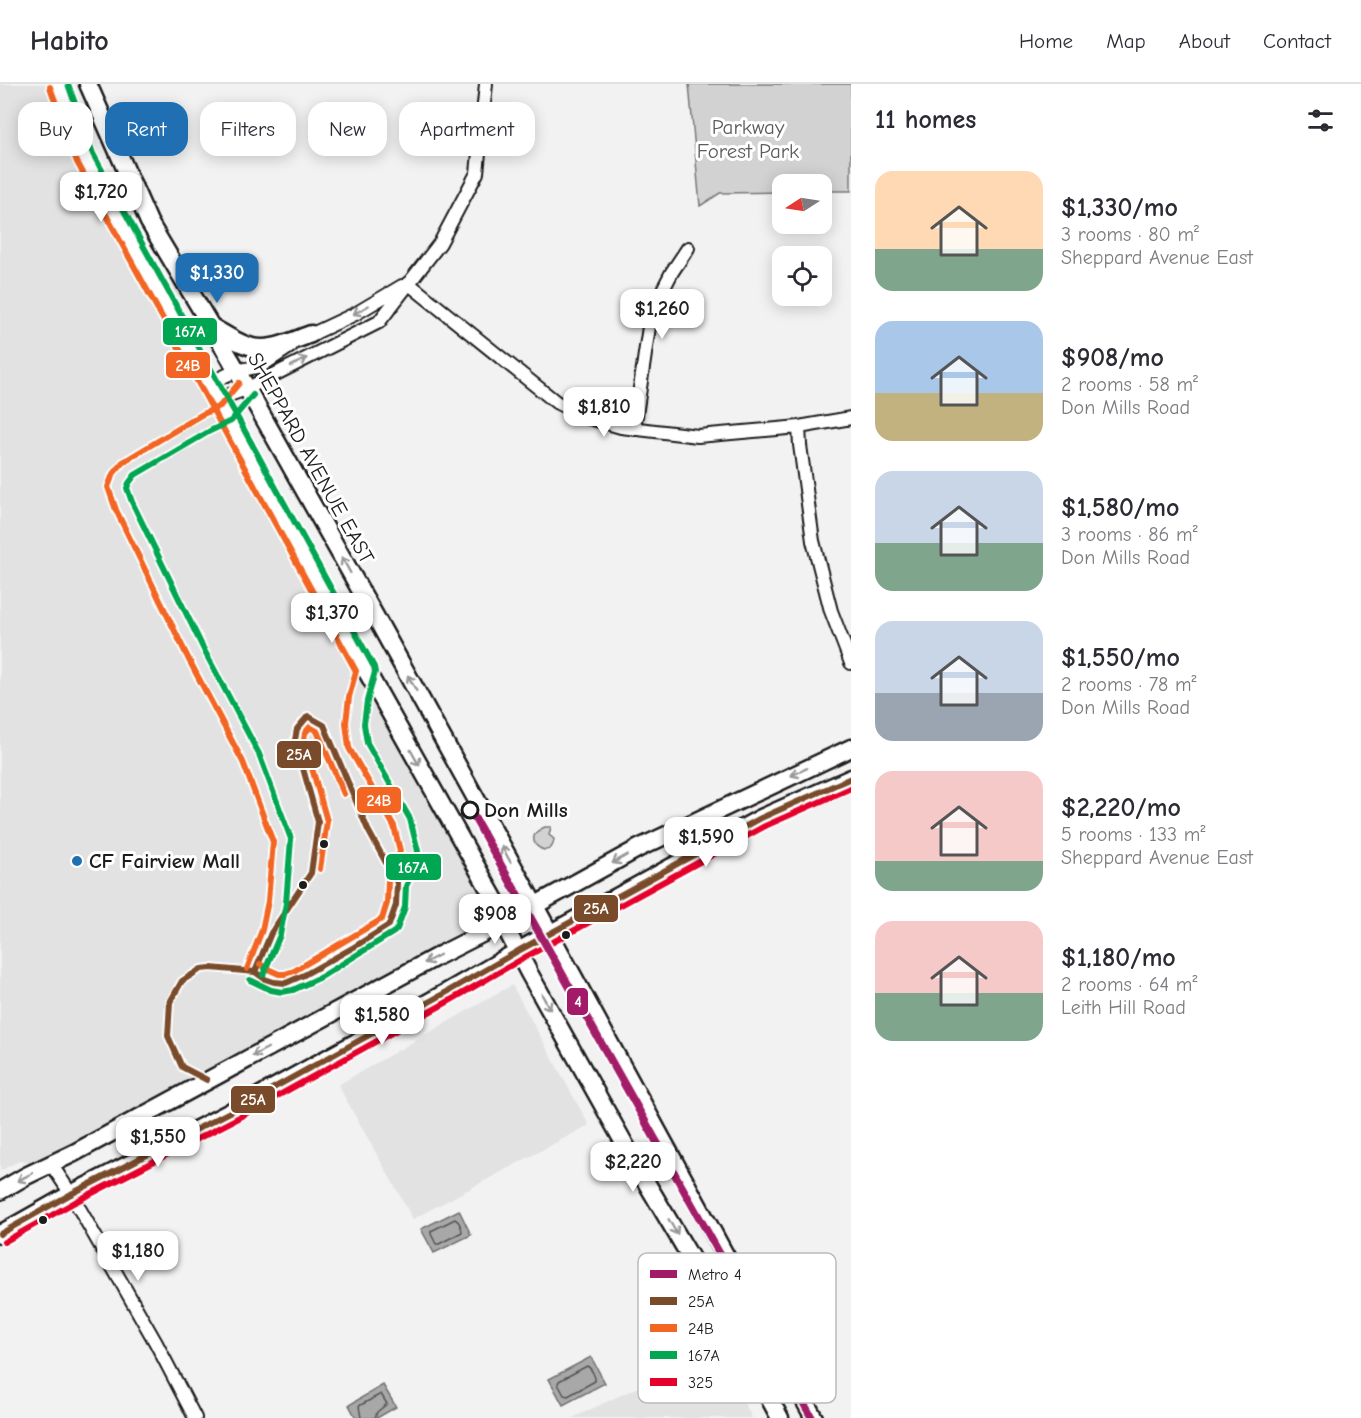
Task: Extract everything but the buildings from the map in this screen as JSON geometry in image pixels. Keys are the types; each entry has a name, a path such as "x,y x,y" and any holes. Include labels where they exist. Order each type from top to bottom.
{"main road":[{"path":"58,84 85,158 495,900 503,923 518,951 643,1177 688,1253"},
{"name":"SHEPPARD AVENUE EAST","path":"88,84 149,222 375,616 724,1253"},
{"path":"211,327 245,345 260,349 312,334"},
{"path":"0,1191 639,848 851,748"},
{"path":"0,1234 71,1194 230,1112 761,818 851,778"},
{"path":"772,1403 780,1418"},
{"name":"SHEPPARD AVENUE EAST","path":"806,1403 814,1418"}],"street":[{"path":"218,399 246,389 380,321 440,243 477,173 486,84"},
{"path":"634,429 651,312 672,272 688,248"},
{"path":"209,382 236,371 261,366 312,334 355,314 408,283"},
{"path":"408,283 556,402 586,417 621,428 698,436 799,427 851,418"},
{"path":"799,427 813,541 831,611 851,663"},
{"path":"51,1164 71,1194 156,1342 195,1418"}],"shaded area":[{"path":"0,84 58,84 65,102 18,102 18,156 84,156 503,923 45,1165 19,1161 0,1171"},
{"path":"512,985 589,1125 413,1219 338,1085"},
{"path":"638,1387 638,1403 744,1403 752,1418 572,1418"}],"green space":[{"name":"Parkway Forest Park","path":"689,84 851,84 851,191 832,191 832,174 772,174 772,192 720,193 700,206"},
{"path":"545,827 551,827 549,835 554,839 548,850 538,847 534,837"}],"water":[{"path":"459,1210 471,1235 434,1253 421,1229"},
{"path":"591,1357 605,1383 563,1405 549,1379"},
{"path":"383,1385 396,1407 377,1418 356,1418 349,1405"}],"metro line":[{"name":"4","path":"470,810 719,1253"},
{"name":"4","path":"804,1403 812,1418"}],"transit line":[{"name":"167A","path":"68,84 93,154 374,667 375,672 367,701 364,724 367,743 410,819 418,851 406,886 405,907 394,932 321,977 293,990 282,992 271,990 250,980"},
{"name":"24B","path":"50,87 77,162 356,671 349,697 346,723 349,748 394,826 400,851 394,871 388,881 387,903 382,919 294,971 279,974 260,964"},
{"name":"24B","path":"239,383 220,406 123,462 113,474 108,487 116,510 188,658 243,762 273,842 268,901 262,930 247,969"},
{"name":"167A","path":"253,395 231,421 135,475 127,488 204,650 259,754 291,839 286,903 280,935 263,975"},
{"name":"25A","path":"255,972 271,933 311,873 318,822 295,740 297,729 308,716 324,725 368,830 397,883"},
{"name":"24B","path":"320,869 327,821 304,740 305,733 310,727 317,731 344,794"},
{"name":"25A","path":"0,1234 71,1194 230,1112 761,818 851,778"},
{"name":"325","path":"4,1242 75,1202 234,1120 765,826 851,788"},
{"name":"25A","path":"207,1080 182,1067 168,1036 170,1002 182,981 201,969 211,968 255,972 265,979 286,983 304,975 389,925 396,905 397,883"}],"place":[{"name":"Don Mills","path":"470,810"},
{"name":"CF Fairview Mall","path":"77,861"}]}
